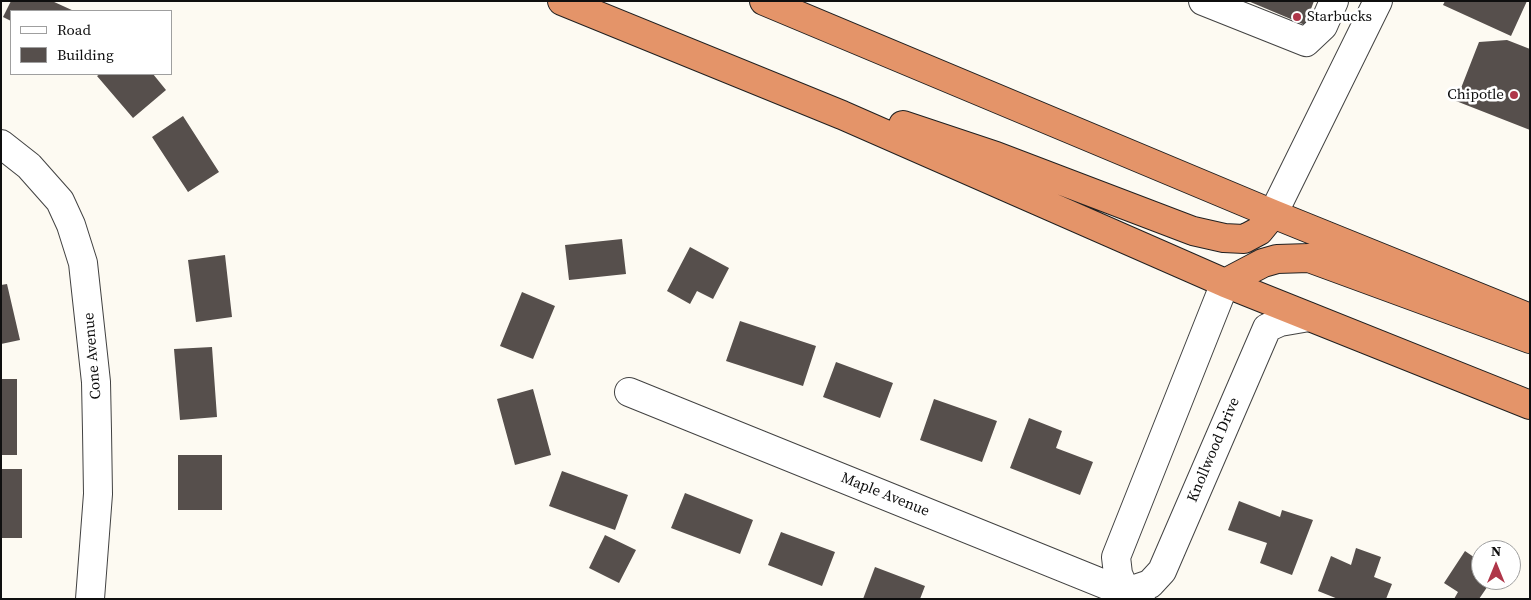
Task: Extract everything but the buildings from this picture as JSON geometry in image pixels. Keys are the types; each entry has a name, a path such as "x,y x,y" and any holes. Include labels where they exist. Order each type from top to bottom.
{"highway":[{"path":"562,1 793,96 1225,283 1530,405"},
{"path":"764,1 1273,214 1530,318"},
{"path":"793,96 855,109 996,156 1193,231 1224,238 1244,239 1259,231 1273,214"},
{"path":"1225,283 1276,258 1309,258 1530,339"}],"street":[{"path":"1203,1 1306,42 1323,26 1334,1"},
{"path":"1273,214 1378,1"},
{"name":"Cone Avenue","path":"1,144 29,166 60,201 71,225 83,263 96,382 98,494 90,599"},
{"path":"1130,597 1118,574 1116,557 1225,283"},
{"name":"Knollwood Drive","path":"1130,597 1150,584 1162,571 1267,328 1280,322 1309,317"},
{"name":"Maple Avenue","path":"629,392 1130,597"}],"place":[{"name":"Starbucks","path":"1297,17"},
{"name":"Chipotle","path":"1514,95"}]}
